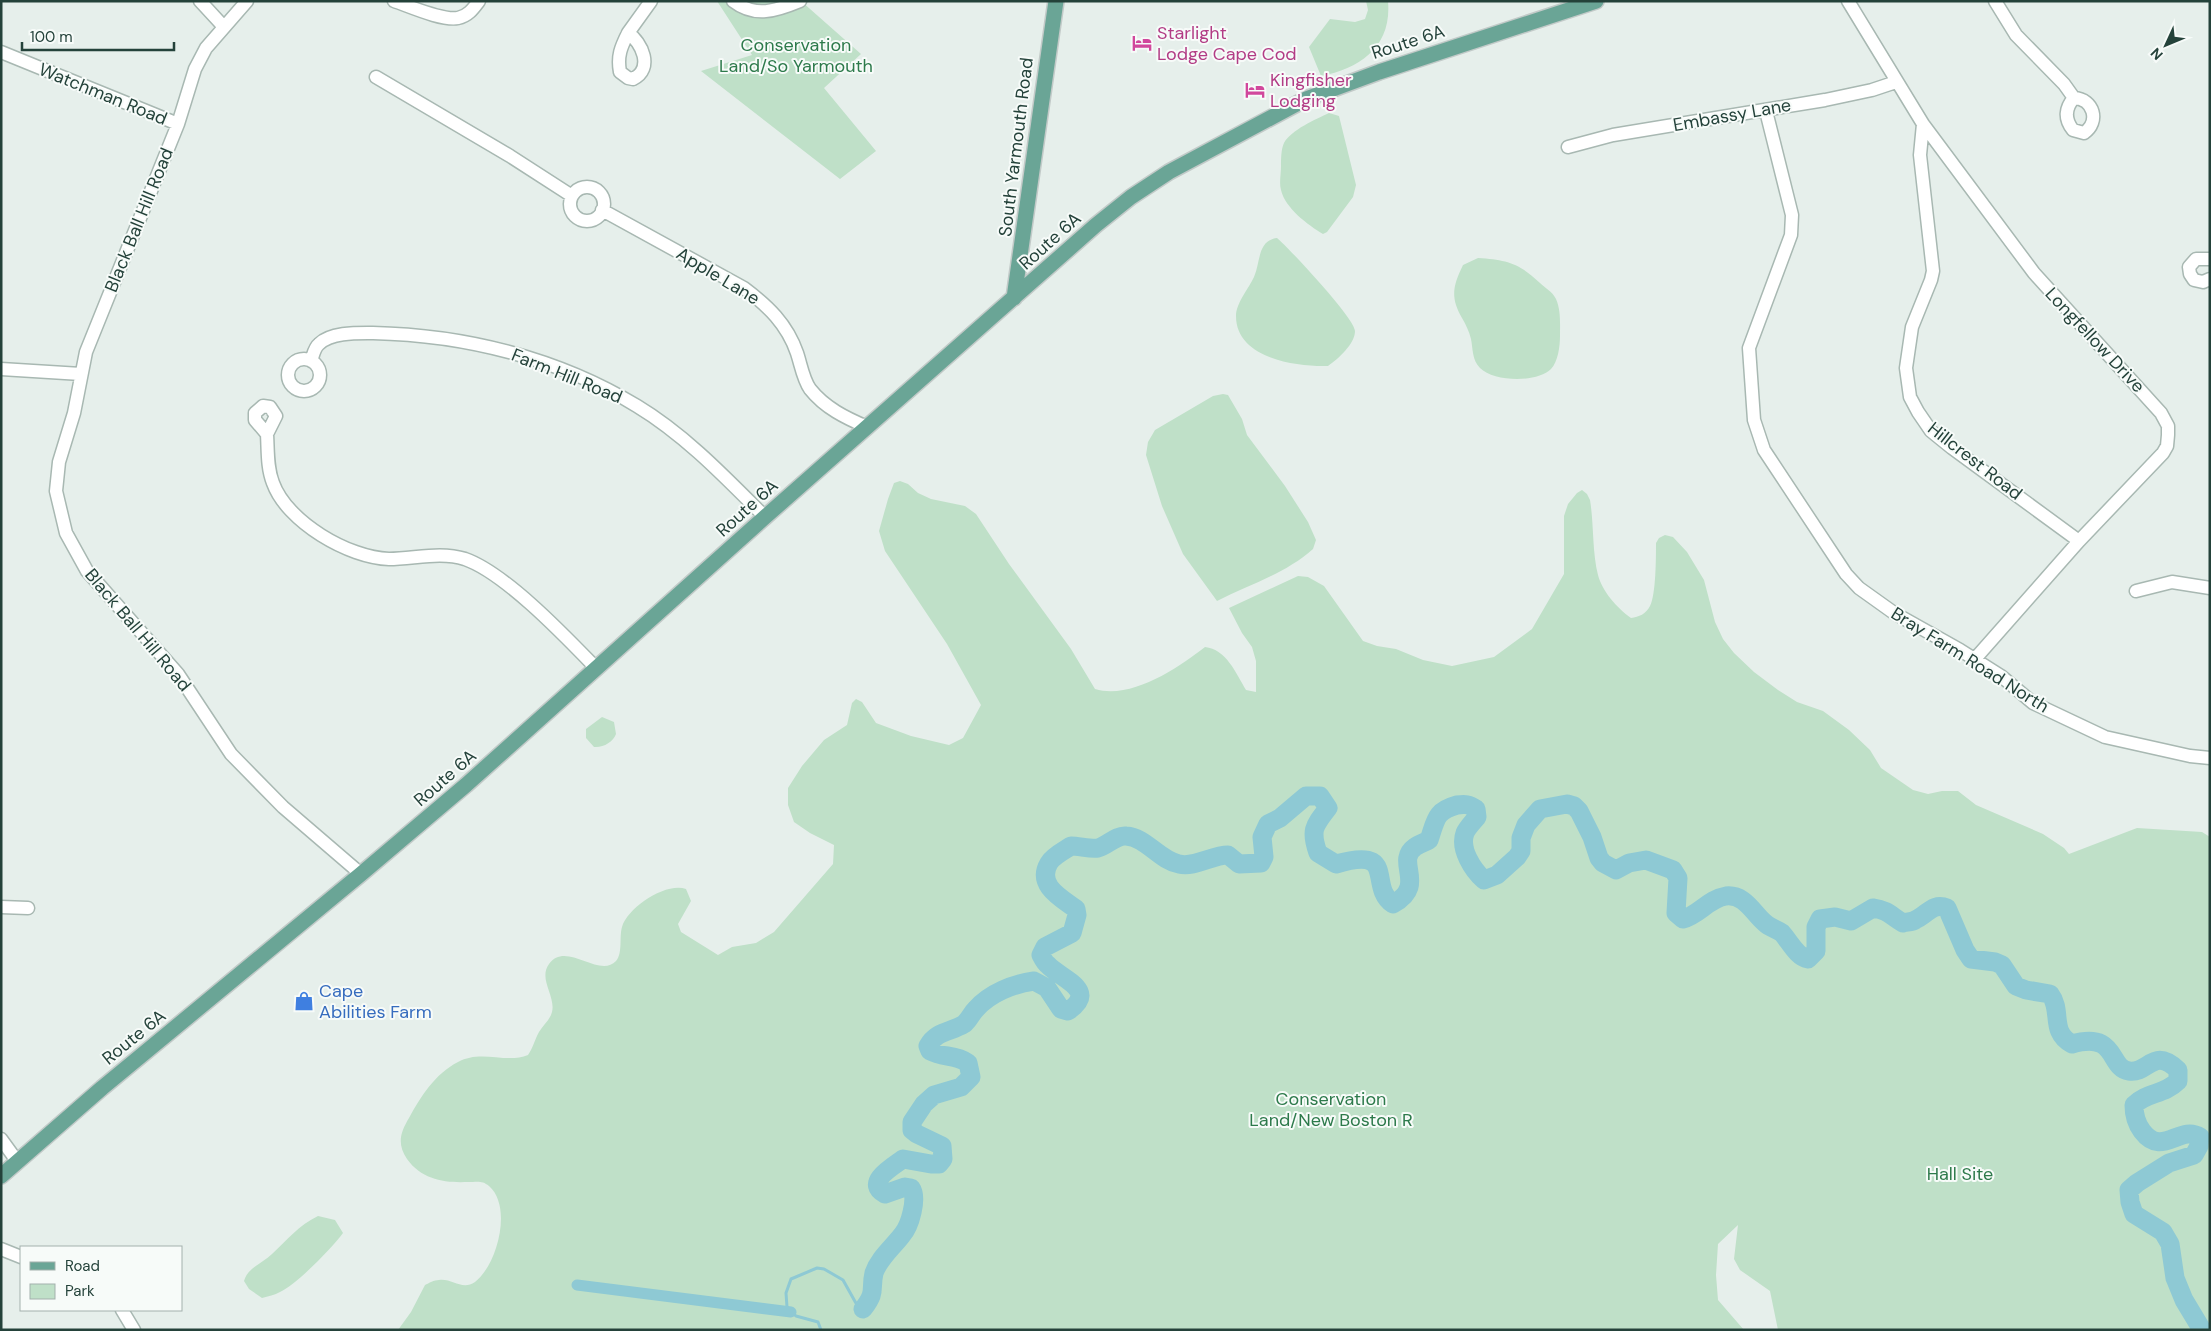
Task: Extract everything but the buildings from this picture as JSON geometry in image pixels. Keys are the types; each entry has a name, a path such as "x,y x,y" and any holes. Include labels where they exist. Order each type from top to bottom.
{"main road":[{"name":"South Yarmouth Road","path":"1014,298 1056,1"},
{"name":"Route 6A","path":"1,1176 109,1082 466,785 1096,224 1136,193 1168,172 1266,118 1333,88 1596,1"}],"street":[{"path":"200,1 224,27"},
{"name":"Black Ball Hill Road","path":"247,1 202,55 192,78 178,124 86,352 74,412 59,462 56,490 62,522 77,557 96,584 178,674 231,754 283,807 361,874"},
{"path":"394,1 438,16 454,19 467,14 479,1"},
{"path":"628,33 651,1"},
{"path":"733,1 740,7 760,12 772,12 800,1"},
{"name":"Longfellow Drive","path":"1848,1 1922,124 2034,274 2156,406 2168,426 2168,440 2163,453 2079,541 1974,660"},
{"path":"1995,1 2016,35 2064,84 2074,98"},
{"name":"Watchman Road","path":"1,52 178,124"},
{"path":"376,77 510,156 572,196"},
{"name":"Embassy Lane","path":"1568,147 1613,135 1766,111 1788,105 1872,90 1896,82"},
{"name":"Bray Farm Road North","path":"1766,111 1792,214 1792,224 1791,235 1748,348 1754,420 1764,450 1846,574 1859,588 1894,613 2001,676 2033,703 2105,737 2190,756 2210,758"},
{"name":"Hillcrest Road","path":"1922,124 1920,155 1933,271 1912,327 1906,368 1910,397 1930,431 2079,541"},
{"path":"591,187 603,199 600,214 591,220 580,219 572,212 572,196 580,188 591,187"},
{"name":"Apple Lane","path":"602,210 744,288 762,301 789,332 809,388 842,417 867,427"},
{"path":"2210,259 2200,257 2192,262 2189,267 2190,274 2194,280 2204,282 2210,279"},
{"name":"Farm Hill Road","path":"311,361 319,343 331,337 356,333 392,334 477,344 545,363 594,384 637,406 679,436 765,517"},
{"path":"1,369 81,374"},
{"path":"268,434 268,460 271,478 277,492 291,510 319,534 367,556 395,559 447,554 465,559 500,580 596,668"},
{"path":"2136,591 2172,582 2210,588"},
{"path":"1,907 28,908"},
{"path":"1,1139 17,1161"},
{"path":"1,1248 20,1257"},
{"path":"123,1311 134,1330"}],"green space":[{"name":"Conservation Land/So Yarmouth","path":"717,1 801,1 861,54 824,88 876,151 840,179 701,71 752,55"},
{"path":"1366,1 1388,1 1388,17 1385,31 1379,42 1361,61 1336,72 1321,76 1309,47 1330,19 1355,22 1365,19 1368,10"},
{"path":"1329,113 1339,116 1356,185 1353,197 1327,232 1323,234 1298,215 1283,197 1280,184 1281,158 1282,148 1287,138 1304,125"},
{"path":"1277,238 1295,255 1334,299 1345,313 1355,331 1349,346 1328,366 1300,365 1270,357 1256,351 1246,342 1239,330 1236,316 1238,306 1254,277 1263,247 1266,243"},
{"path":"1478,258 1497,260 1519,267 1553,294 1556,299 1560,317 1559,349 1553,366 1545,374 1526,379 1505,378 1486,373 1477,365 1471,339 1458,311 1454,292 1463,265"},
{"path":"1228,395 1242,419 1247,435 1285,486 1308,522 1316,540 1313,549 1291,565 1217,601 1183,554 1162,506 1146,455 1148,442 1155,430 1213,396"},
{"path":"900,481 931,499 965,506 976,514 1009,564 1071,649 1095,689 1109,691 1124,690 1153,680 1205,647 1219,652 1225,657 1246,690 1256,692 1256,661 1252,647 1242,633 1229,608 1298,576 1308,577 1324,586 1363,641 1377,646 1396,649 1423,660 1452,666 1494,657 1532,629 1564,574 1564,516 1568,504 1582,490 1590,500 1598,575 1607,593 1620,609 1631,618 1642,615 1648,609 1652,601 1655,585 1656,543 1659,538 1665,535 1673,537 1687,552 1704,580 1715,622 1723,639 1734,653 1754,672 1778,690 1797,702 1823,711 1849,730 1870,750 1881,768 1913,790 1928,794 1942,791 1958,791 1976,805 2043,834 2064,848 2069,854 2137,828 2202,832 2210,837 2210,1330 1778,1330 1770,1291 1740,1270 1734,1259 1738,1225 1718,1244 1716,1275 1718,1300 1744,1330 398,1330 411,1312 425,1285 433,1281 444,1280 466,1285 475,1282 483,1274 495,1250 501,1221 500,1207 496,1195 489,1186 479,1182 451,1182 434,1179 420,1172 404,1154 401,1143 403,1129 429,1086 450,1067 467,1058 484,1056 511,1058 528,1055 539,1032 550,1018 552,1012 552,1000 545,976 549,964 556,958 564,956 601,966 609,965 616,961 620,949 621,931 626,919 640,904 659,893 668,889 686,889 691,901 678,924 681,932 718,955 732,947 756,943 774,932 833,864 834,845 810,833 794,822 788,805 788,788 802,766 824,740 847,725 852,703 856,699 862,702 876,723 911,736 949,745 963,738 981,705 947,644 885,551 879,531 894,483"},
{"path":"602,717 614,722 616,734 613,740 607,744 601,747 594,747 586,738 586,729"},
{"path":"318,1216 335,1220 343,1233 323,1256 305,1274 278,1293 262,1298 249,1289 244,1281 249,1272 299,1228"}],"waterway":[{"path":"863,1309 872,1294 876,1268 905,1231 910,1219 914,1198 911,1188 905,1187 885,1194 879,1190 877,1185 879,1180 882,1175 903,1159 939,1164 943,1159 942,1146 917,1134 912,1130 912,1122 924,1104 934,1095 961,1087 971,1077 968,1063 958,1058 930,1051 928,1046 931,1041 935,1037 964,1024 988,998 1018,984 1034,981 1047,988 1061,1009 1068,1011 1077,1004 1080,997 1079,991 1074,985 1047,964 1041,955 1045,947 1072,933 1077,915 1076,909 1057,895 1048,884 1046,871 1051,860 1071,846 1098,848 1119,837 1126,836 1140,840 1165,858 1179,864 1197,863 1228,855 1239,864 1261,863 1264,857 1262,837 1268,824 1280,818 1306,796 1320,796 1328,808 1319,819 1314,833 1318,853 1336,864 1355,860 1368,860 1375,864 1382,888 1393,904 1403,897 1408,889 1410,882 1409,853 1417,846 1429,840 1437,817 1444,810 1462,804 1476,809 1477,817 1465,833 1464,846 1468,859 1484,880 1497,875 1517,857 1521,851 1521,838 1526,825 1540,809 1567,804 1574,806 1579,811 1592,837 1599,858 1603,863 1616,870 1629,863 1646,860 1673,870 1678,878 1676,913 1683,919 1714,900 1733,896 1744,901 1767,925 1782,933 1804,958 1808,959 1816,951 1816,927 1820,919 1835,917 1851,921 1873,908 1886,912 1903,923 1914,921 1934,908 1947,908 1965,950 1971,959 1995,962 2002,965 2016,986 2026,990 2050,994 2056,1007 2058,1027 2065,1039 2072,1044 2087,1041 2097,1042 2105,1046 2122,1068 2129,1071 2136,1071 2163,1060 2178,1070 2178,1081 2173,1086 2139,1101 2134,1105 2134,1112 2138,1125 2149,1138 2157,1142 2185,1134 2193,1134 2200,1137 2199,1146 2194,1155 2169,1163 2137,1183 2129,1190 2130,1202 2134,1214 2163,1232 2170,1244 2175,1278 2184,1300 2202,1330"},
{"path":"821,1330 818,1322 796,1316 787,1307 786,1293 791,1279 817,1268 824,1269 843,1280 857,1305 863,1309"},
{"path":"577,1285 791,1312"}],"place":[{"name":"Starlight Lodge Cape Cod","path":"1142,43"},
{"name":"Kingfisher Lodging","path":"1255,90"},
{"name":"Cape Abilities Farm","path":"304,1001"}],"park label":[{"name":"Conservation Land/New Boston R","path":"1331,1109"},
{"name":"Hall Site","path":"1960,1174"}]}
